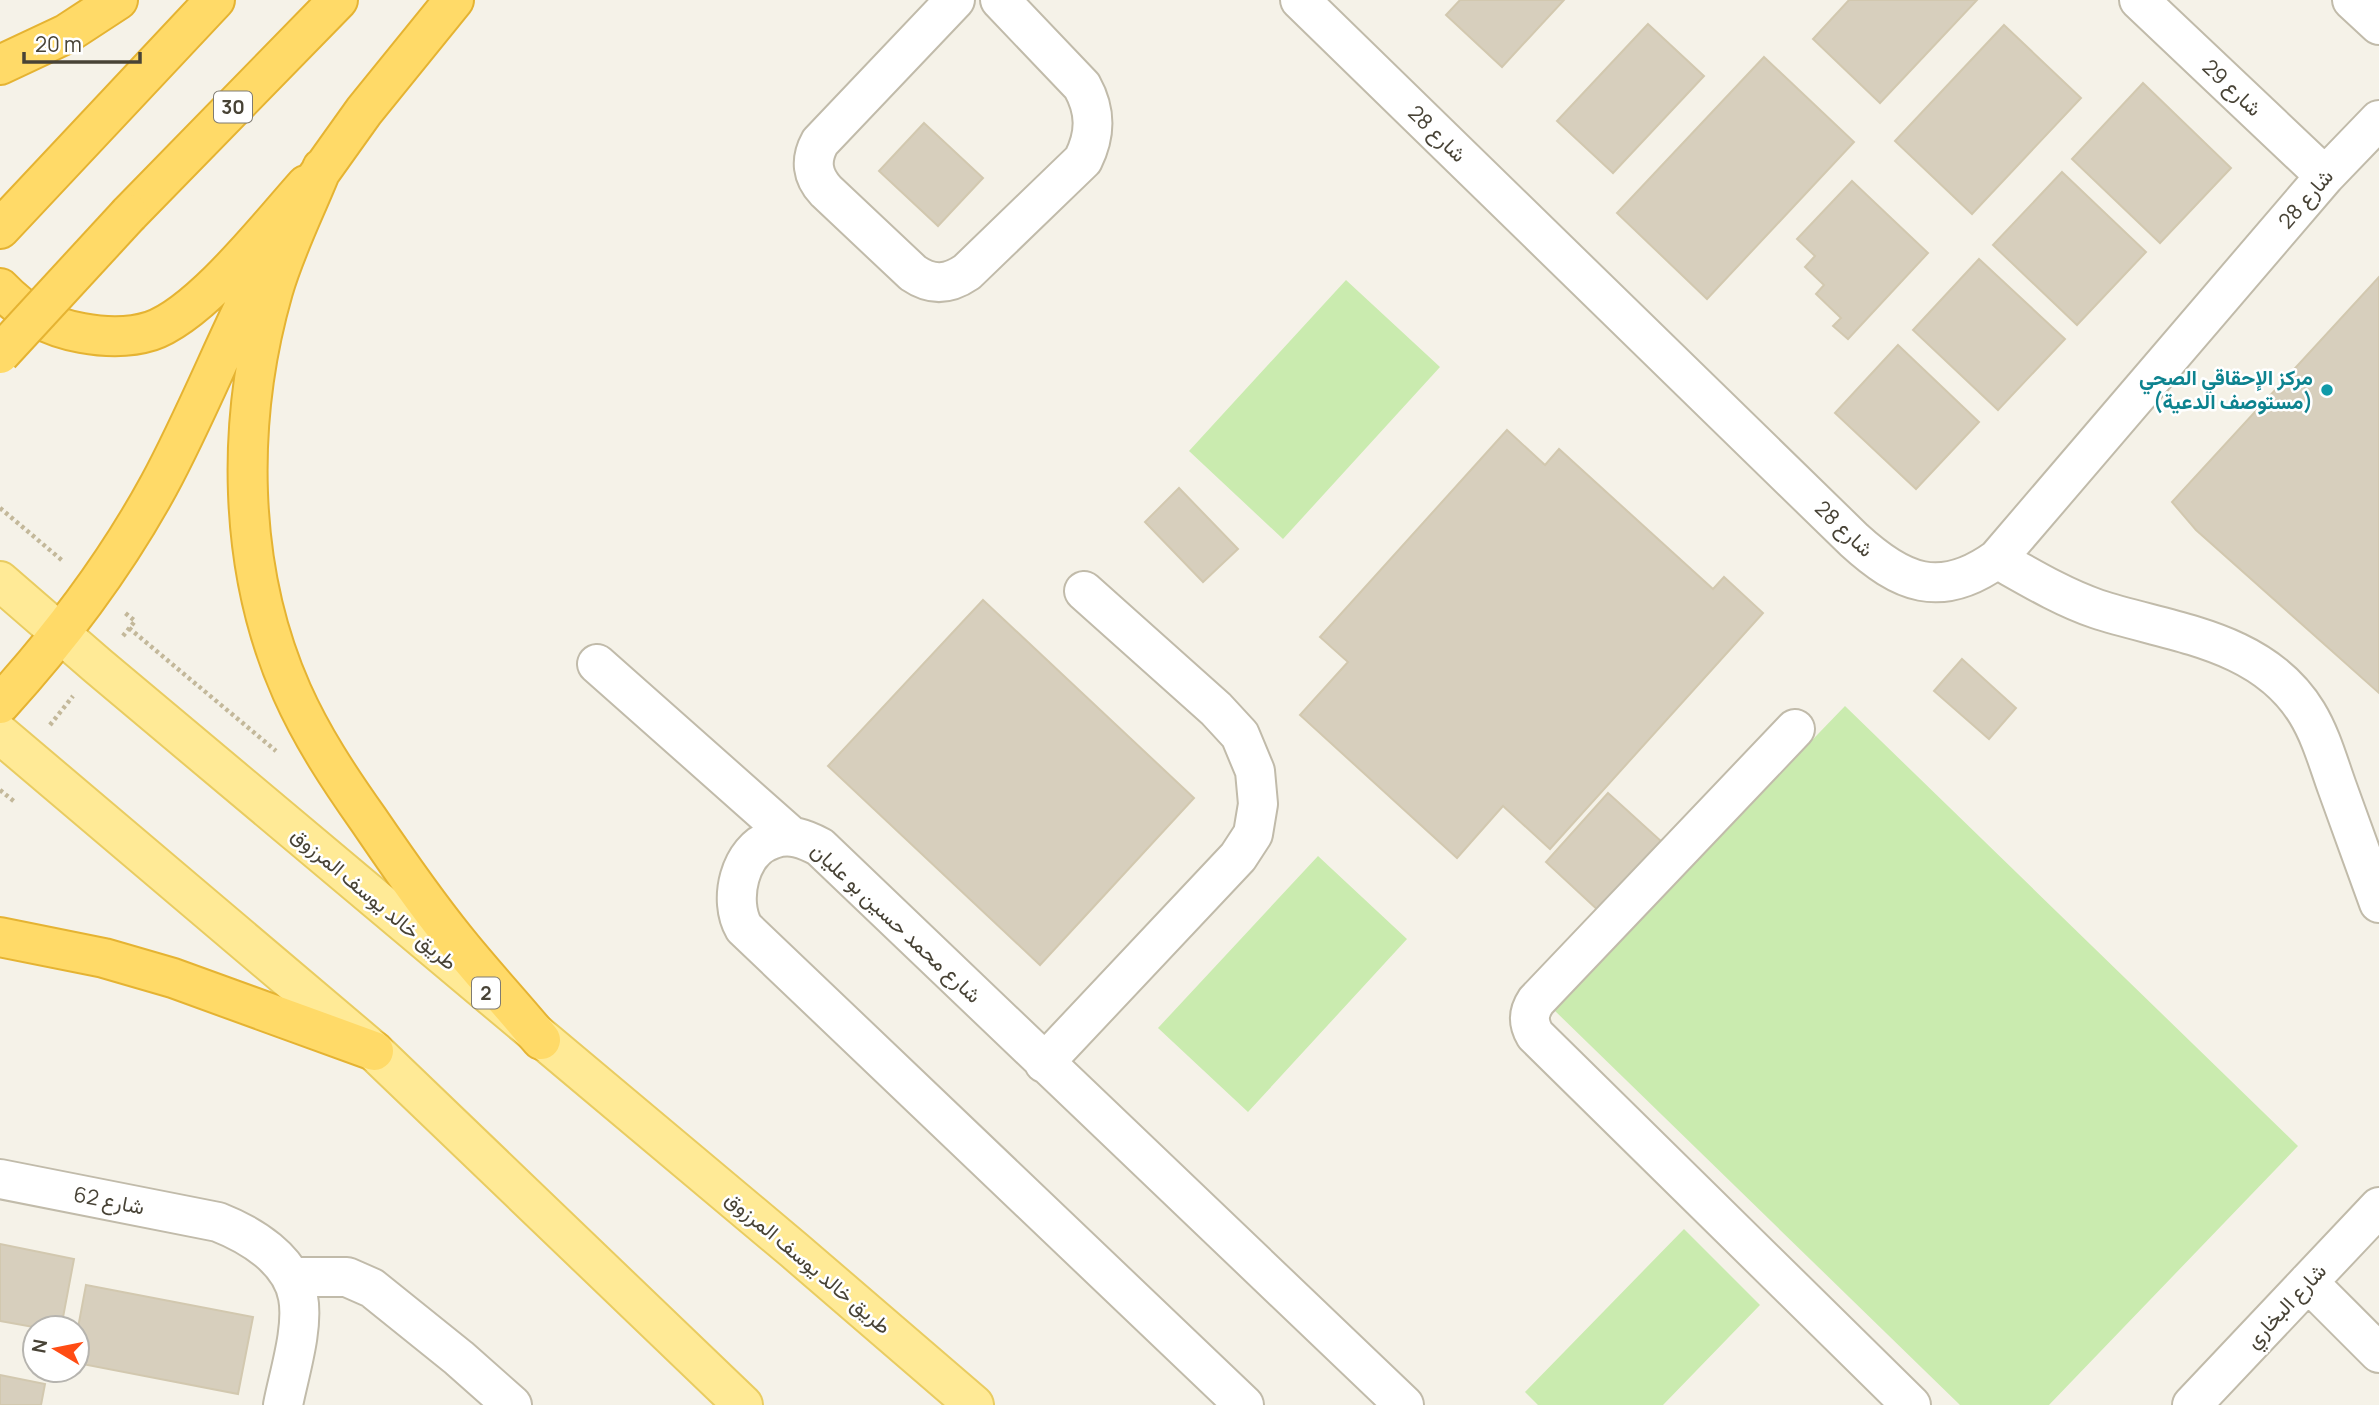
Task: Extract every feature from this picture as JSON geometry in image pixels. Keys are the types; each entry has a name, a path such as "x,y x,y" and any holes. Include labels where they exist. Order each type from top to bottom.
{"highway":[{"path":"1,65 66,34 118,0"},
{"path":"0,229 215,0"},
{"name":"30","path":"0,354 129,214 338,0"},
{"path":"0,288 18,307 59,329 105,337 151,331 184,313 228,272 322,168 411,50 454,0"},
{"path":"0,704 61,634 117,554 158,487 190,424 240,312 279,238 322,168"},
{"path":"322,168 273,290 254,384 247,474 251,537 261,598 274,646 291,691 313,735 339,777 400,867 455,939 541,1040"},
{"path":"0,937 104,958 173,978 374,1051"}],"main road":[{"name":"طريق خالد يوسف المرزوق","path":"0,580 98,666 794,1250 974,1405"},
{"path":"12,744 374,1051 743,1405"}],"street":[{"path":"955,0 820,142 812,161 818,183 826,191 913,273 934,283 946,282 967,272 1083,160 1090,146 1093,116 1090,100 1082,86 1000,0"},
{"name":"شارع 28","path":"1300,0 1870,554 1890,570 1920,581 1961,579 1980,571 1997,559 2325,176 2379,120"},
{"name":"شارع 29","path":"2139,0 2325,176"},
{"path":"2352,0 2379,25"},
{"path":"1997,559 2059,593 2097,609 2221,644 2255,661 2284,683 2307,712 2322,746 2379,903"},
{"path":"1044,1063 1238,857 1253,834 1258,804 1255,771 1240,735 1216,709 1084,591"},
{"path":"597,664 791,836"},
{"path":"1795,729 1536,1001 1531,1009 1530,1027 1535,1035 1911,1405"},
{"name":"شارع محمد حسين بو عليان","path":"1244,1405 744,928 738,918 736,906 740,876 758,848 772,839 791,836 806,839 820,847 1404,1405"},
{"name":"شارع 62","path":"0,1179 218,1222 259,1242 291,1277"},
{"name":"شارع البخاري","path":"2192,1405 2379,1207"},
{"path":"283,1405 299,1315 298,1298 291,1277 347,1277 373,1288 512,1405"},
{"path":"2308,1282 2379,1353"}],"path":[{"path":"12,744 98,666 135,621"},
{"path":"0,790 21,807"}],"green space":[{"path":"1346,280 1440,367 1283,539 1189,451"},
{"path":"1845,706 2298,1146 2049,1405 1960,1405 1553,1009"},
{"path":"1318,856 1407,939 1248,1112 1158,1028"},
{"path":"1684,1229 1760,1305 1663,1405 1538,1405 1525,1392"}],"building":[{"path":"1460,0 1564,0 1502,67 1446,15"},
{"path":"1849,0 1977,0 1880,103 1813,39"},
{"path":"1648,24 1704,76 1613,173 1557,121"},
{"path":"2004,25 2081,98 1972,214 1895,141"},
{"path":"1764,57 1854,142 1707,299 1617,213"},
{"path":"2143,83 2231,168 2160,243 2072,159"},
{"path":"924,123 983,178 938,226 879,171"},
{"path":"2062,172 2146,252 2077,325 1993,245"},
{"path":"1852,181 1928,253 1848,339 1833,326 1841,318 1816,294 1824,285 1805,267 1815,256 1797,239"},
{"path":"1979,259 2065,339 1998,410 1913,330"},
{"name":"مركز الإحقاقي الصحي (مستوصف الدعية)","path":"2379,277 2379,693 2196,530 2172,502"},
{"path":"1898,345 1979,422 1916,489 1835,413"},
{"path":"1507,430 1545,465 1559,449 1713,589 1724,577 1763,613 1550,849 1503,806 1457,858 1300,715 1348,662 1320,637"},
{"path":"1179,488 1238,549 1203,582 1145,522"},
{"path":"983,600 1194,798 1040,965 828,766"},
{"path":"1962,659 2016,708 1989,739 1934,691"},
{"path":"1608,793 1662,842 1600,912 1546,862"},
{"path":"0,1244 74,1259 64,1314 21,1314 21,1325 0,1321"},
{"path":"86,1285 253,1317 238,1394 91,1366 91,1314 81,1314"},
{"path":"0,1375 21,1379 21,1384 45,1384 41,1405 0,1405"}],"place":[{"name":"مركز الإحقاقي الصحي (مستوصف الدعية)","path":"2327,390"}]}
